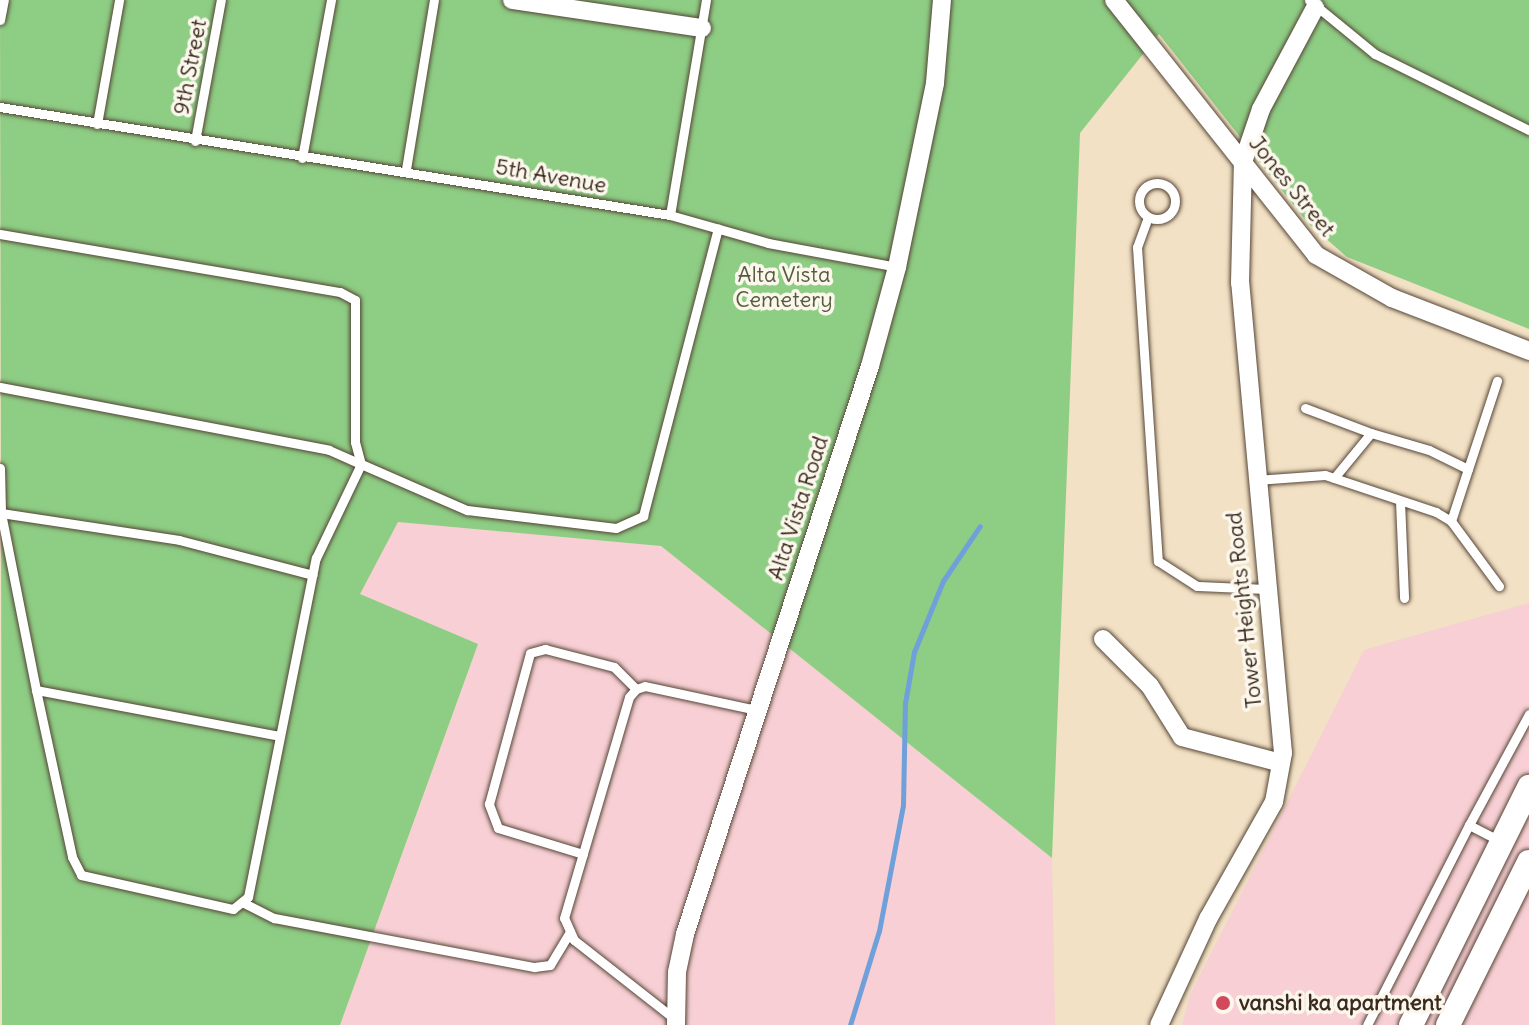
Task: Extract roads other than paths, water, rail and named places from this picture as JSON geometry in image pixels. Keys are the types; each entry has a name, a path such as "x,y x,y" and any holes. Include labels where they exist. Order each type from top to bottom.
{"main road":[{"path":"1411,1025 1529,787"},
{"path":"1448,1025 1529,862"}],"street":[{"path":"512,0 702,28"},
{"name":"Alta Vista Road","path":"676,1022 677,972 685,934 870,366 897,267 935,83 942,0"},
{"name":"Jones Street","path":"1114,0 1243,162 1287,224 1316,255 1348,277 1529,351"},
{"name":"Tower Heights Road","path":"1159,1025 1208,919 1274,802 1281,763 1240,283 1243,162 1261,109 1312,4"},
{"path":"1103,639 1150,686 1182,737 1281,763"}],"lane":[{"path":"0,20 4,0"},
{"path":"97,124 119,0"},
{"name":"9th Street","path":"195,141 221,0"},
{"path":"302,158 331,0"},
{"path":"406,169 434,0"},
{"path":"670,215 706,0"},
{"path":"1312,4 1375,54 1529,128"},
{"name":"5th Avenue","path":"0,107 302,158 406,169 670,215 718,229 897,267"},
{"path":"1148,217 1137,247 1158,561 1197,586 1267,589"},
{"path":"0,387 329,450 467,510 616,528 643,516 718,229"},
{"path":"0,234 340,292 355,300 355,442 361,464 313,575 248,897 233,909 81,875 72,857 36,690 1,513 0,468"},
{"path":"1451,521 1497,381"},
{"path":"1305,408 1371,433 1429,450 1468,469"},
{"path":"1334,478 1371,433"},
{"path":"1256,480 1334,478 1451,521 1499,586"},
{"path":"1400,501 1404,598"},
{"path":"1,513 179,540 313,575"},
{"path":"583,854 498,828 489,804 530,653 545,649 614,667 636,689"},
{"path":"676,1022 618,978 570,932 564,918 629,697 636,689 645,686 757,710"},
{"path":"36,690 279,736"},
{"path":"1367,1025 1529,714"},
{"path":"1469,825 1500,841"},
{"path":"242,902 274,918 534,967 550,965 570,932"}],"waterway":[{"path":"850,1025 879,931 903,805 905,703 914,652 943,581 980,526"}],"place":[{"name":"vanshi ka apartment","path":"1223,1003"}],"park label":[{"name":"Alta Vista Cemetery","path":"784,286"}]}
